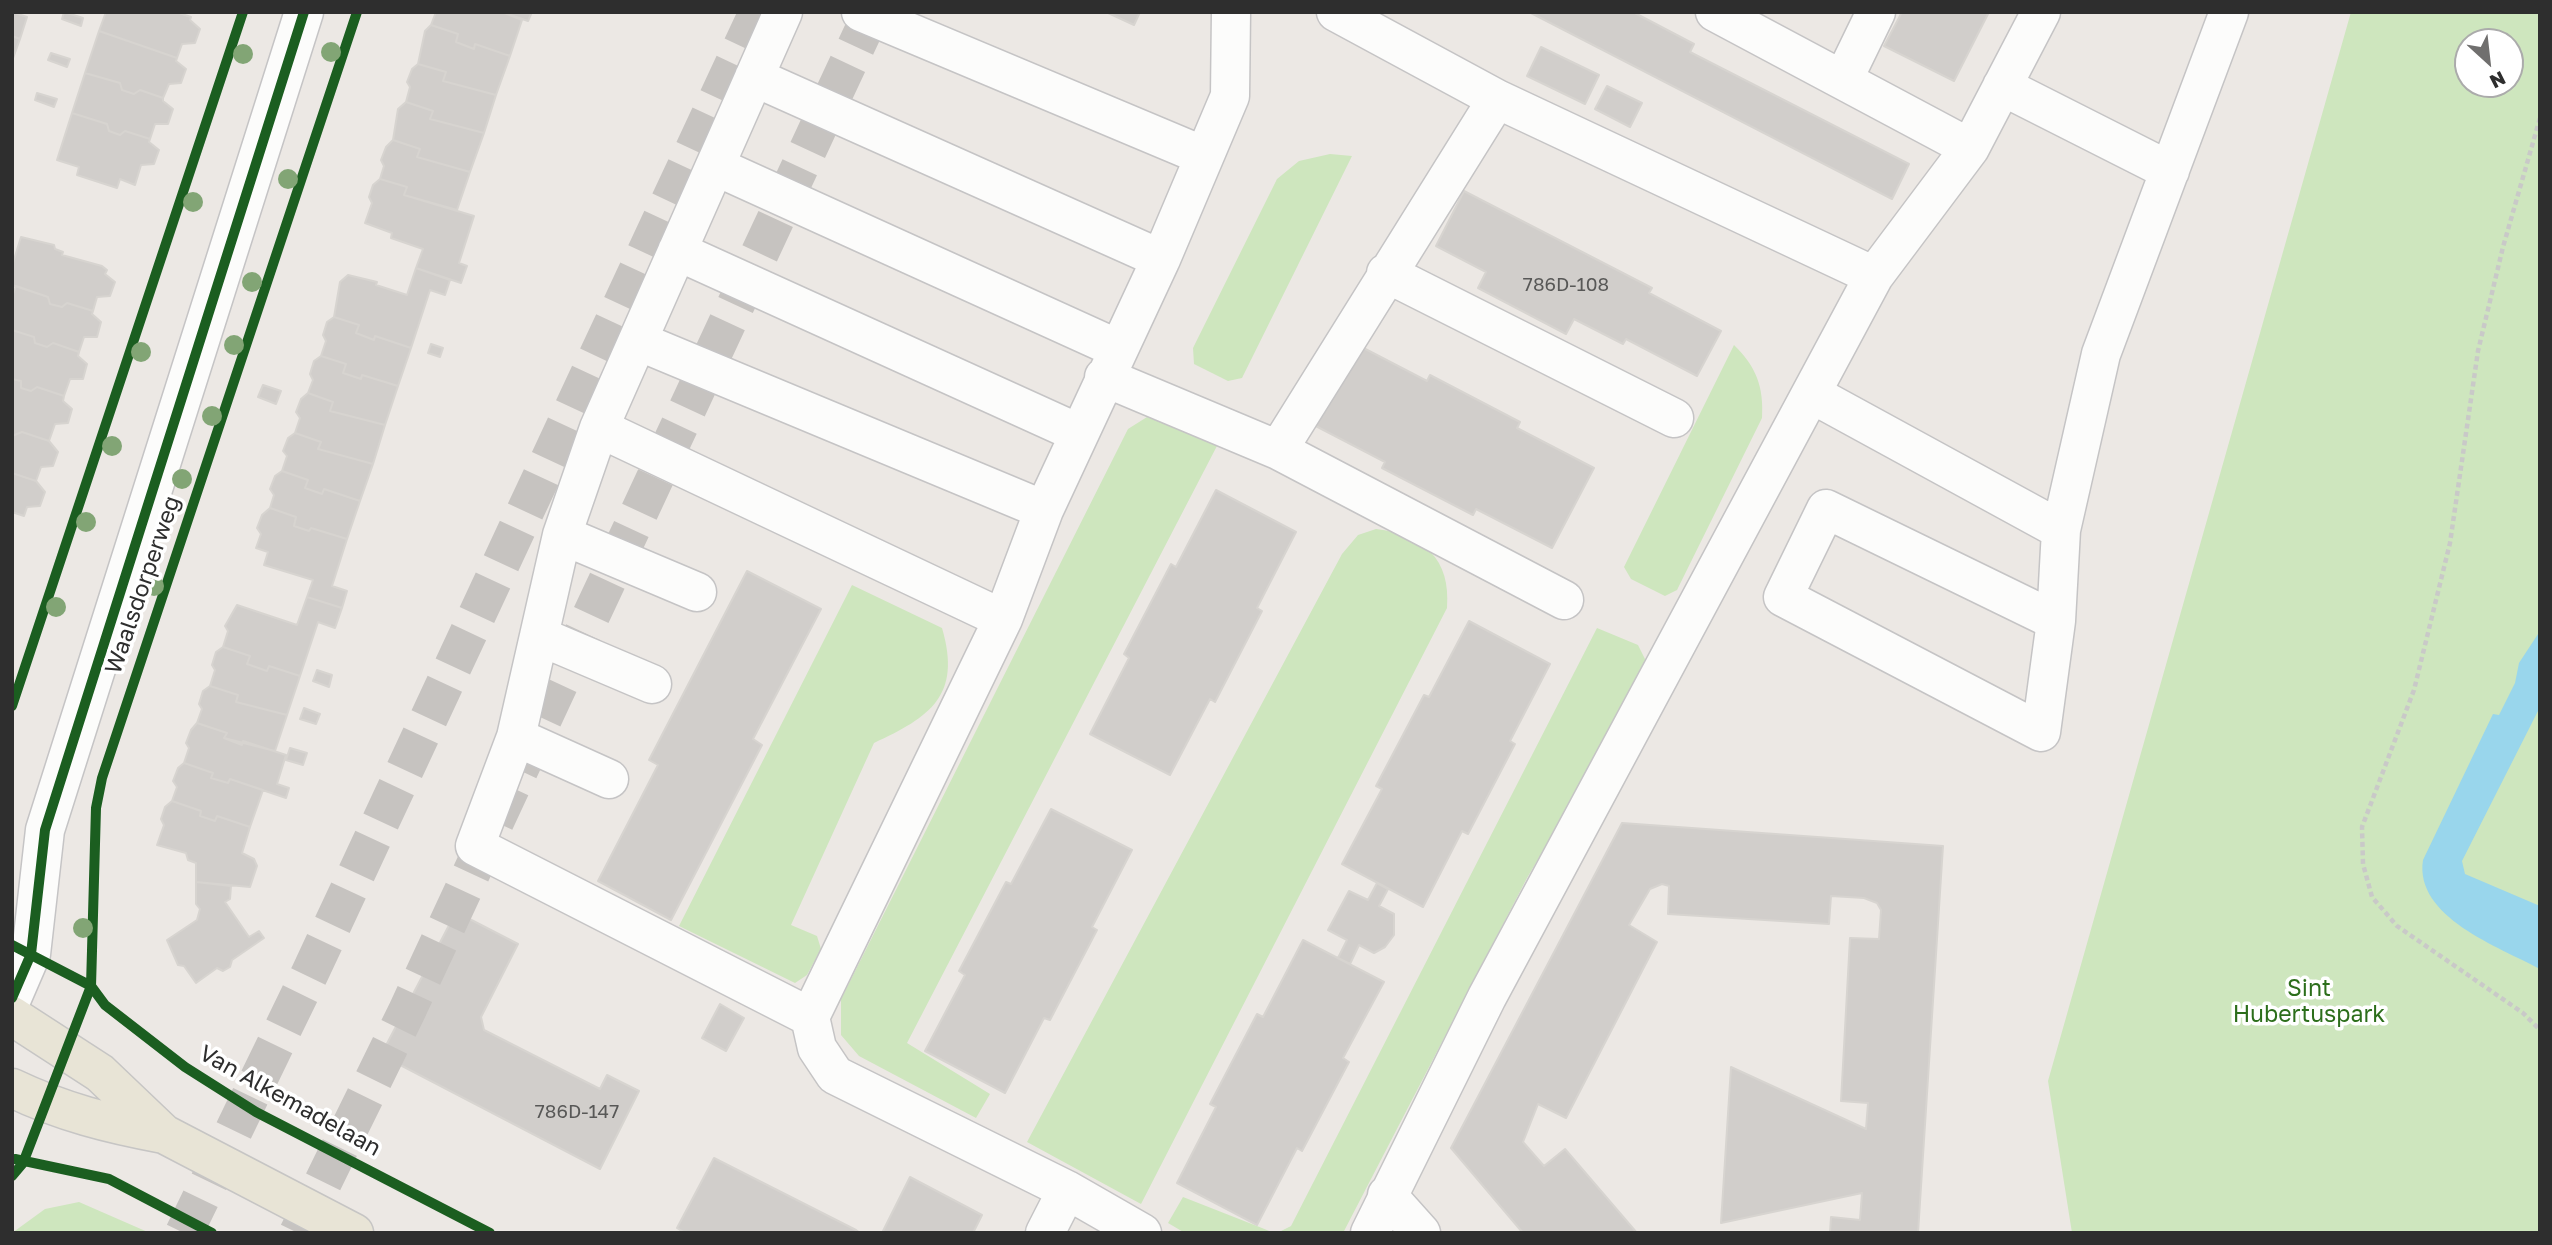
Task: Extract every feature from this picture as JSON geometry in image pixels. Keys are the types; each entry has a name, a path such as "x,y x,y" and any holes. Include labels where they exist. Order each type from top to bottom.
{"main road":[{"path":"12,1016 100,1073 164,1134 354,1233"},
{"path":"12,1087 45,1104 99,1122 164,1134"}],"street":[{"name":"Waalsdorperweg","path":"12,998 31,954 45,831 304,12"},
{"path":"783,12 599,428 562,535 516,737 475,846 810,1017"},
{"path":"861,12 1204,156"},
{"path":"1142,1233 1068,1190 835,1075 817,1048 810,1017 1003,619 1044,510 1077,433 1161,259 1230,96 1231,12"},
{"path":"1336,12 1497,99 1874,276"},
{"path":"1715,12 1970,148"},
{"path":"1843,80 1876,12"},
{"path":"1370,1233 1487,997 1874,276 1970,148 2041,12"},
{"path":"2056,621 1826,509 1783,597 2041,732 2056,621 2061,530 2101,354 2229,12"},
{"path":"754,76 1161,259"},
{"path":"2002,86 2170,171"},
{"path":"1278,450 1497,99"},
{"path":"715,166 1111,363 1564,600"},
{"path":"677,251 1077,433"},
{"path":"1386,273 1674,418"},
{"path":"638,341 1044,510"},
{"path":"1812,394 2061,530"},
{"path":"599,428 1003,619"},
{"path":"562,535 697,592"},
{"path":"539,636 652,684"},
{"path":"516,737 609,779"},
{"name":"Waalsdorperweg","path":"12,875 45,831"},
{"path":"1045,1233 1068,1190"},
{"path":"1387,1195 1421,1233"}],"path":[{"path":"2540,118 2502,247 2478,351 2450,543 2414,690 2362,827 2363,864 2372,897 2396,926 2523,1013 2540,1030"}],"green space":[{"name":"Sint Hubertuspark","path":"2351,12 2540,12 2540,1233 2072,1233 2048,1081"},
{"path":"1330,154 1352,156 1242,378 1228,381 1194,364 1193,348 1277,179 1299,161"},
{"path":"1734,345 1748,361 1757,378 1762,396 1762,418 1677,590 1665,596 1631,579 1624,567"},
{"path":"1147,417 1218,444 907,1043 990,1094 976,1118 859,1056 841,1035 841,999 1128,429"},
{"path":"1376,529 1408,537 1431,552 1444,576 1447,608 1141,1204 1027,1142 1342,554 1358,535"},
{"path":"852,585 942,628 948,671 944,687 925,713 911,724 874,743 791,925 817,936 821,949 807,975 795,983 679,926"},
{"path":"1597,628 1638,645 1650,669 1527,878 1343,1233 1277,1233 1291,1226"},
{"path":"1183,1197 1274,1233 1185,1233 1168,1223"},
{"path":"79,1202 150,1233 12,1233 45,1209"}],"water":[{"path":"2540,631 2540,707 2462,861 2465,874 2540,906 2540,969 2483,940 2445,914 2432,898 2424,880 2423,860 2493,714 2499,715 2515,683 2519,663"}],"building":[{"path":"12,12 27,17 20,39 12,36"},
{"path":"64,12 83,18 81,26 62,19"},
{"path":"106,12 176,12 191,17 190,20 200,29 195,43 182,44 177,58 99,31"},
{"path":"436,12 502,12 522,20 510,56 475,44 474,49 456,42 458,34 431,25"},
{"path":"502,12 532,12 528,21"},
{"path":"1106,12 1140,12 1134,25"},
{"path":"1529,12 1633,12 1694,44 1690,52 1909,164 1892,199"},
{"path":"1902,12 1989,12 1954,81 1884,46"},
{"path":"431,25 458,34 456,42 474,49 475,44 510,56 496,95 443,81 446,72 418,64 425,31"},
{"path":"99,31 177,58 176,61 186,69 181,83 169,84 163,98 140,90 134,94 122,90 120,83 85,73"},
{"path":"12,36 20,39 12,61"},
{"path":"1541,47 1599,75 1585,104 1527,76"},
{"path":"51,53 70,59 67,67 48,60"},
{"path":"418,64 446,72 443,81 496,95 484,133 430,119 433,111 406,102 410,87 407,82 412,69"},
{"path":"85,73 120,83 122,90 134,94 140,90 163,98 173,109 168,124 155,124 150,139 125,131 120,135 109,131 107,124 72,113"},
{"path":"1607,86 1642,103 1630,127 1595,109"},
{"path":"37,93 57,99 54,107 35,100"},
{"path":"406,102 433,111 430,119 484,133 470,172 417,157 420,149 393,140 398,109"},
{"path":"72,113 107,124 109,131 120,135 125,131 150,139 149,142 159,150 154,164 141,165 135,185 120,179 117,188 77,175 79,167 57,160"},
{"path":"393,140 420,149 417,157 470,172 457,210 404,195 407,187 380,179 384,166 381,160 386,147"},
{"path":"380,179 407,187 404,195 474,216 459,263 467,266 461,283 416,268 423,249 391,238 392,233 365,223 372,203 369,197 373,185"},
{"path":"1464,191 1652,288 1649,293 1721,331 1697,376 1626,339 1623,344 1574,319 1566,334 1478,288 1486,272 1436,246"},
{"path":"21,237 54,245 55,249 63,252 62,255 102,266 107,270 105,274 115,282 110,296 97,297 93,311 67,303 62,307 50,304 48,297 12,285 12,266"},
{"path":"416,268 450,280 445,295 430,290 411,348 375,336 374,340 356,333 359,325 334,317 340,282 348,275 377,282 376,285 407,295"},
{"path":"16,286 48,297 50,304 62,307 67,303 93,311 92,314 101,322 97,337 84,337 79,352 53,343 47,347 35,343 34,337 12,330 12,297"},
{"path":"334,317 359,325 356,333 374,340 375,336 411,348 398,386 362,375 361,379 343,373 346,364 321,356 326,341 323,335 327,322"},
{"path":"12,330 34,337 35,343 47,347 53,343 79,352 78,356 87,364 83,379 70,379 64,396 37,387 31,391 21,388 21,381 12,379"},
{"path":"1350,341 1427,381 1430,375 1520,422 1517,428 1594,468 1552,548 1476,509 1473,515 1382,468 1385,462 1308,422"},
{"path":"431,344 443,348 440,357 428,353"},
{"path":"321,356 346,364 343,373 361,379 362,375 398,386 385,425 330,411 333,402 308,393 313,380 310,374 314,361"},
{"path":"12,379 21,381 21,388 31,391 37,387 64,396 63,401 72,409 68,423 55,424 49,441 22,432 12,436"},
{"path":"263,385 281,391 276,404 258,397"},
{"path":"308,393 333,402 330,411 385,425 373,464 318,449 321,442 295,433 300,418 296,412 301,399"},
{"path":"22,432 49,441 58,452 53,466 41,467 36,481 12,473 12,436"},
{"path":"295,433 321,442 318,449 373,464 360,501 324,489 322,494 305,488 308,480 282,471 287,456 283,451 288,438"},
{"path":"282,471 308,480 305,488 322,494 324,489 360,501 347,539 311,528 309,531 294,526 296,517 270,508 274,495 270,489 275,476"},
{"path":"12,473 36,481 45,492 40,506 27,507 24,516 12,512"},
{"path":"1216,490 1296,532 1257,608 1262,611 1215,702 1210,699 1170,775 1090,734 1129,658 1124,654 1171,564 1176,567"},
{"path":"270,508 296,517 294,526 309,531 311,528 347,539 332,586 347,591 342,608 307,597 313,580 264,565 268,552 256,548 261,534 257,528 262,515"},
{"path":"747,571 821,609 753,739 762,745 671,920 598,881 658,765 649,760"},
{"path":"307,597 342,608 335,628 318,622 300,676 269,666 267,671 247,664 250,656 223,647 228,631 225,626 237,605 297,625"},
{"path":"1469,621 1550,664 1510,741 1515,744 1468,834 1462,831 1423,907 1342,864 1382,789 1376,786 1424,695 1429,697"},
{"path":"223,647 250,656 247,664 267,671 269,666 300,676 287,715 236,702 238,695 210,686 215,670 212,665 216,652"},
{"path":"317,670 332,675 329,687 313,681"},
{"path":"210,686 238,695 236,702 287,715 275,751 224,738 227,733 197,723 202,709 199,704 203,691"},
{"path":"304,708 320,714 316,724 300,719"},
{"path":"197,723 227,733 224,738 242,745 243,741 286,755 277,784 289,788 286,798 230,779 228,783 211,778 213,773 184,763 189,748 186,743"},
{"path":"290,748 307,753 303,765 286,760"},
{"path":"184,763 213,773 211,778 228,783 230,779 263,790 250,827 217,816 215,821 200,816 201,811 172,801 177,787 173,781 178,768"},
{"path":"172,801 201,811 200,816 215,821 217,816 250,827 242,853 254,859 257,866 250,887 196,882 196,863 188,860 186,853 157,845 164,825 161,819 165,807"},
{"path":"1051,809 1132,850 1092,927 1097,930 1050,1020 1044,1018 1005,1093 925,1051 965,975 959,971 1006,882 1011,884"},
{"path":"1622,823 1943,846 1918,1233 1830,1233 1831,1217 1860,1220 1862,1193 1721,1223 1731,1067 1866,1129 1868,1103 1841,1101 1850,938 1879,939 1881,910 1877,903 1864,898 1831,896 1829,924 1668,914 1669,886 1662,884 1650,889 1629,925 1657,942 1566,1118 1538,1104 1523,1142 1544,1166 1565,1149 1637,1233 1523,1233 1451,1148"},
{"path":"196,882 231,886 230,899 225,902 249,937 259,931 264,938 232,960 230,967 223,971 217,968 196,983 184,966 178,965 167,940 197,920 200,909 196,904"},
{"path":"1377,883 1388,889 1379,906 1394,914 1394,935 1385,947 1374,953 1359,945 1350,964 1338,958 1347,940 1328,930 1349,891 1368,900"},
{"path":"456,912 518,944 481,1017 484,1030 600,1089 607,1075 639,1091 600,1169 381,1055"},
{"path":"1303,940 1384,982 1343,1058 1349,1062 1302,1151 1297,1148 1257,1225 1177,1183 1216,1107 1210,1104 1257,1014 1263,1017"},
{"path":"720,1004 744,1018 726,1051 702,1038"},
{"path":"714,1158 860,1233 685,1233 677,1228"},
{"path":"910,1177 982,1215 973,1233 882,1233"}],"tunnel":[{"path":"184,1233 310,973 758,12"},
{"path":"298,1233 407,1011 872,12"}],"cycle path":[{"path":"12,706 243,12"},
{"path":"12,998 31,954 45,830 304,12"},
{"path":"12,1176 23,1163 91,986 96,808 102,778 357,12"},
{"name":"Van Alkemadelaan","path":"12,945 91,986 105,1005 185,1067 256,1112 490,1233"},
{"path":"15,1159 109,1179 212,1233"}]}
